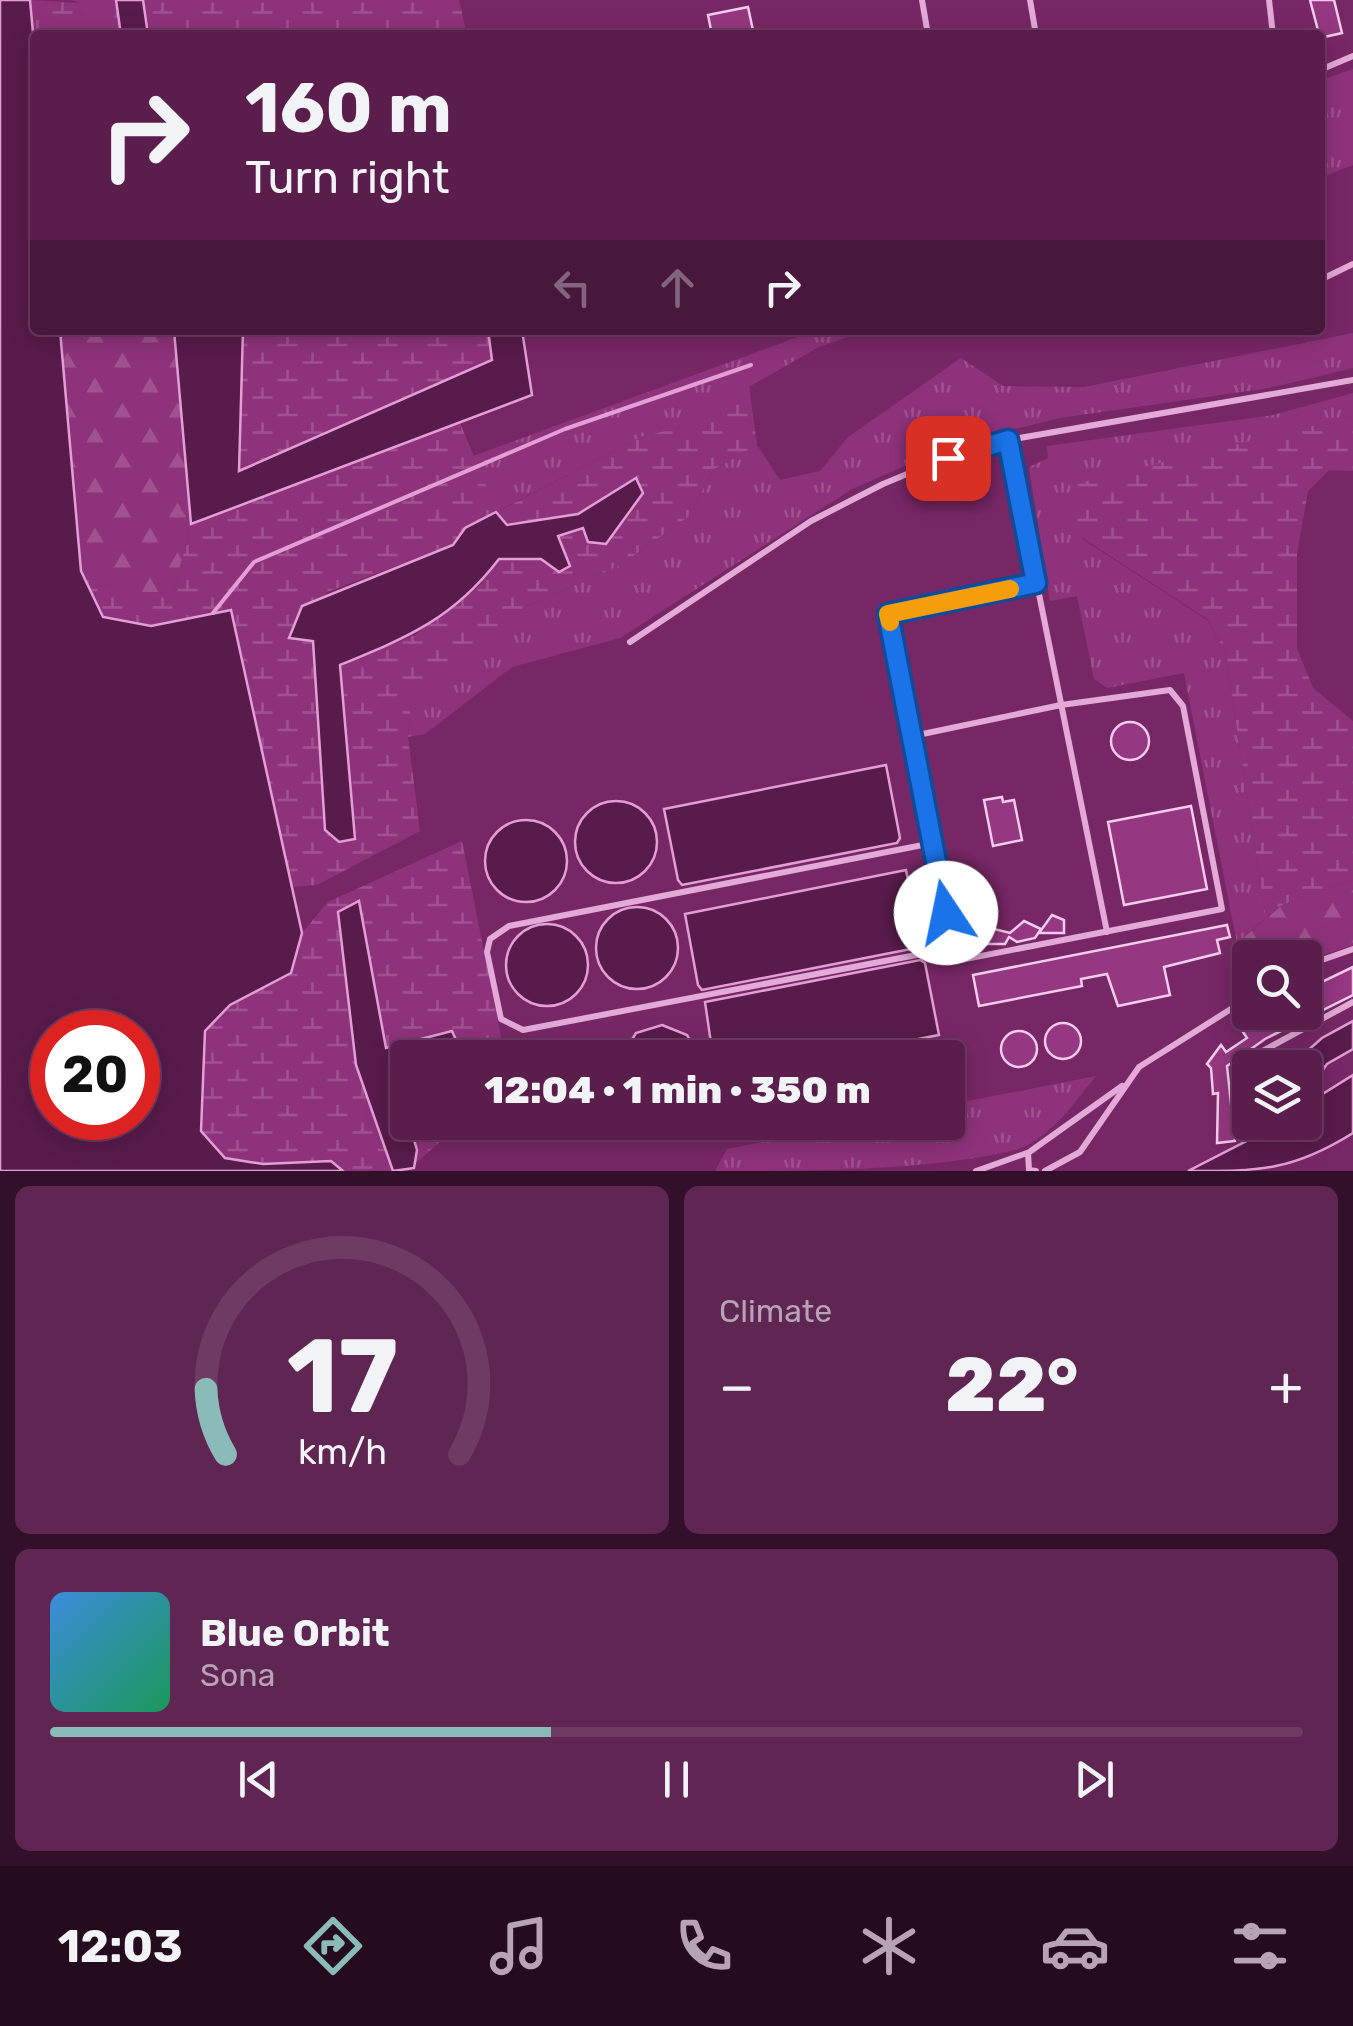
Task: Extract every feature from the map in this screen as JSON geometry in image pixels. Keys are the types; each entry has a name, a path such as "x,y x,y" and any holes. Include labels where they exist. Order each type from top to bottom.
{"lane":[{"path":"922,0 927,30"},
{"path":"1030,0 1035,30"},
{"path":"1269,0 1273,30"},
{"path":"1325,68 1353,56"},
{"path":"1325,278 1353,264"},
{"path":"630,642 844,502 948,458 1008,440 1353,380"},
{"path":"1008,440 1107,932"},
{"path":"913,736 1062,705 1164,689 1177,696 1183,706 1222,910 955,962 888,614 1036,583"},
{"path":"933,843 509,926 490,939 487,952 501,1018 523,1030 953,948"},
{"path":"1322,960 1353,949"},
{"path":"1265,1050 1353,1002"},
{"path":"1045,1171 1080,1152 1139,1066 1232,1007"},
{"path":"980,1170 1028,1153 1123,1086"},
{"path":"1028,1153 1029,1170 1036,1171"}],"green space":[{"path":"30,0 81,3 83,30 33,30"},
{"path":"71,0 116,0 120,30 83,30 81,3"},
{"path":"143,0 459,0 466,30 147,30"},
{"path":"1353,69 1353,165 1325,176 1325,79"},
{"path":"1353,333 1353,368 1269,388 1060,418 957,443 852,489 620,638 512,667 425,734 408,737 411,702 454,662 527,606 619,566 688,517 713,470 757,445 780,480 820,471 848,437 961,358 1003,386 1084,387"},
{"path":"60,335 174,335 191,524 173,593 120,591 81,571"},
{"path":"243,335 489,335 493,360 238,472"},
{"path":"803,335 854,335 817,348 677,428 641,437 496,512 473,456"},
{"path":"749,386 757,445 713,470 688,517 619,566 527,606 411,702 408,737 420,831 317,885 292,887 231,610 151,626 103,617 81,571 120,591 173,593 191,524 460,423 497,512 641,437 677,428","holes":["636,479 627,510 606,543 583,527 499,559 478,587 415,635 340,665 355,838 324,830 313,640 327,592 453,545 465,528 578,515"]},
{"path":"1353,393 1353,416 1309,428 1081,538 1207,620 1225,651 1266,918 1236,940 1184,673 1107,688 1094,679 1077,596 1050,601 1029,467 1048,458 1047,446 1273,415"},
{"path":"1353,416 1353,471 1329,470 1308,491 1297,554 1297,648 1313,688 1353,721 1353,880 1282,905 1266,918 1225,651 1207,619 1081,537 1070,485"},
{"path":"462,841 502,1040 390,1040 390,1140 442,1140 407,1171 343,1171 331,1161 263,1164 224,1158 201,1131 205,1031 230,1005 291,973 302,933 328,902"},
{"path":"1353,880 1353,945 1322,955 1322,940 1241,940 1282,905"},
{"path":"1096,1076 1052,1127 1019,1149 909,1166 715,1171 727,1149 773,1140 965,1140 965,1102"}],"shaded area":[{"path":"0,0 30,0 30,335 60,335 81,571 103,617 151,626 231,610 302,933 291,973 230,1005 205,1031 201,1131 225,1158 263,1164 331,1161 343,1171 0,1171"},
{"path":"116,0 143,0 147,30 120,30"},
{"path":"174,335 243,335 239,471 492,360 489,335 523,335 532,395 191,524"},
{"path":"636,478 643,493 606,544 588,542 583,528 558,536 570,566 559,572 541,559 499,559 464,597 428,624 340,665 355,839 339,842 325,830 313,641 289,638 302,606 453,545 465,528 496,512 507,525 578,514"},
{"path":"886,765 900,838 897,843 682,885 678,880 664,809"},
{"path":"616,801 632,804 645,813 654,826 654,858 645,871 632,880 616,883 600,880 587,871 578,858 575,842 578,826 587,813 600,804"},
{"path":"526,820 542,823 555,832 564,845 564,877 555,890 542,899 526,902 510,899 497,890 488,877 485,861 488,845 497,832 510,823"},
{"path":"906,870 921,947 702,990 698,985 685,914"},
{"path":"359,901 386,1048 390,1047 390,1140 414,1140 414,1168 393,1171 356,1065 338,912"},
{"path":"637,907 653,910 666,919 675,932 675,964 666,977 653,986 637,989 621,986 608,977 599,964 596,948 599,932 608,919 621,910"},
{"path":"547,924 563,927 576,936 585,949 585,981 576,994 563,1003 547,1006 531,1003 518,994 509,981 506,965 509,949 518,936 531,927"},
{"path":"920,960 925,963 939,1035 913,1040 711,1040 705,1002"},
{"path":"1353,1021 1353,1049 1322,1071 1322,1050 1308,1050"},
{"path":"662,1025 687,1035 690,1040 632,1040 636,1033"},
{"path":"452,1031 456,1040 417,1040"},
{"path":"1353,1075 1353,1133 1293,1162 1236,1170 1188,1171 1248,1140 1322,1140 1322,1094"}],"building":[{"path":"1310,0 1334,0 1342,33 1325,37 1325,30 1318,30"},
{"path":"748,7 753,30 711,30 708,15"},
{"path":"1130,722 1143,728 1149,741 1143,754 1130,760 1117,754 1111,741 1117,728"},
{"path":"1002,797 1003,802 1014,800 1022,840 993,846 984,800"},
{"path":"1191,806 1207,889 1124,905 1108,822"},
{"path":"930,875 935,905 920,908 914,878"},
{"path":"1052,915 1064,920 1064,933 1039,933"},
{"path":"1024,921 1041,929 1035,938 1017,942 1009,937 1005,944 985,944 990,928 1010,933"},
{"path":"1227,925 1230,937 1217,940 1220,953 1164,967 1170,995 1118,1006 1107,974 1081,979 1082,986 979,1006 973,975"},
{"path":"1353,967 1353,995 1322,1010 1322,982"},
{"path":"1063,1023 1076,1028 1081,1041 1076,1054 1063,1059 1050,1054 1045,1041 1050,1028"},
{"path":"1242,1030 1283,1030 1250,1050 1232,1050 1232,1062 1227,1066 1235,1141 1217,1143 1218,1093 1213,1094 1211,1068 1207,1064 1221,1045 1226,1052 1247,1038"},
{"path":"1019,1031 1032,1036 1037,1049 1032,1062 1019,1067 1006,1062 1001,1049 1006,1036"}],"waterway":[{"path":"213,613 254,562 565,429 751,365"}],"slow traffic":[{"path":"890,622 888,614 1010,589"}],"route":[{"path":"946,913 888,614 1036,583 1008,440 948,458"}]}
